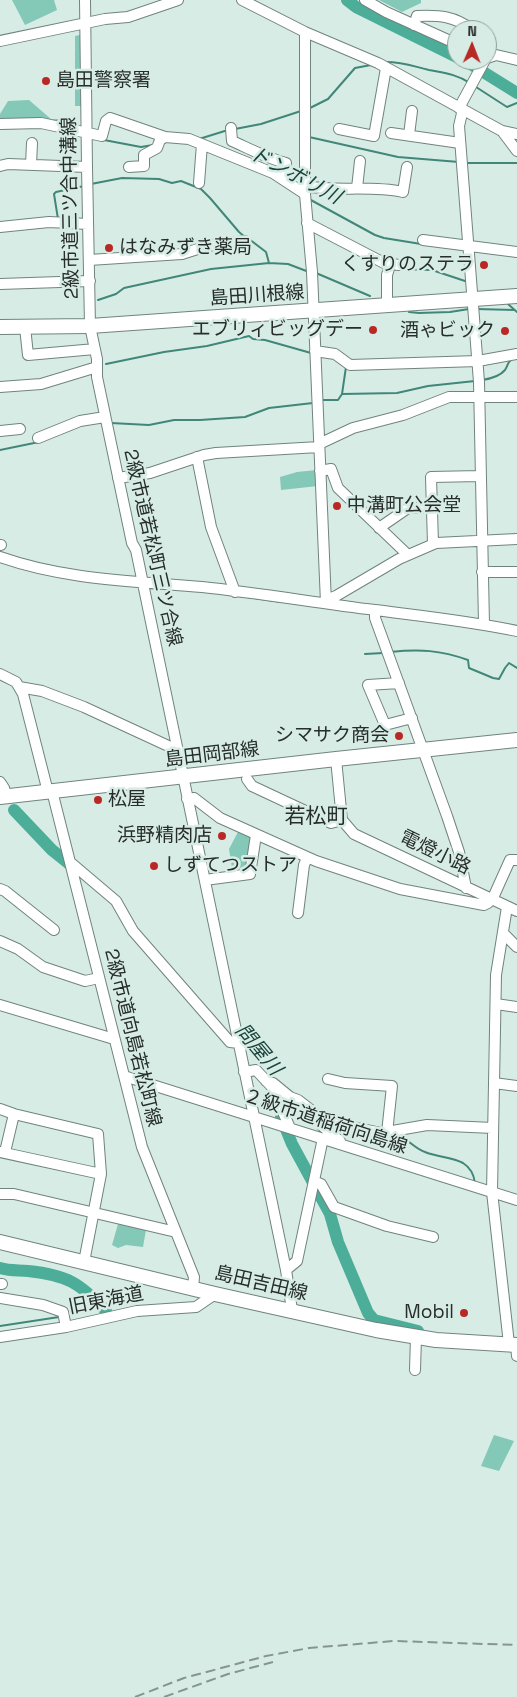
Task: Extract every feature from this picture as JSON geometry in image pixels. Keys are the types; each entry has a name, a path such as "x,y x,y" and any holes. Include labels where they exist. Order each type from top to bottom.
{"main road":[{"name":"島田川根線","path":"0,327 90,326 387,305 473,307 517,296"},
{"name":"島田岡部線","path":"3,797 517,740"},
{"name":"島田吉田線","path":"0,1242 215,1294 416,1337 515,1348"}],"street":[{"name":"2級市道三ツ合中溝線","path":"85,0 90,326"},
{"path":"0,41 105,19 128,17 178,0"},
{"path":"242,0 305,32 386,68 502,131 517,134"},
{"path":"365,0 447,40"},
{"path":"414,25 417,16 438,15 456,20"},
{"path":"305,32 305,190 313,310 326,601"},
{"path":"497,55 517,60"},
{"path":"339,129 374,136 386,68"},
{"path":"479,70 461,108 459,120 478,361 484,624"},
{"path":"409,135 412,111"},
{"path":"0,124 41,123 102,136 106,121 110,118 165,137 189,139 273,173 286,182 305,190 387,188 403,192 407,167"},
{"path":"231,128 232,141 270,159 286,163 286,182"},
{"path":"502,131 517,151"},
{"path":"391,133 460,143"},
{"path":"129,167 144,166 144,155 157,148 160,140 165,137"},
{"path":"31,165 32,143"},
{"path":"199,182 202,144"},
{"path":"357,188 360,161"},
{"path":"0,166 8,164 87,167"},
{"path":"0,227 49,222 88,224"},
{"path":"307,223 394,265 387,275 387,305"},
{"path":"423,240 517,252"},
{"path":"89,260 182,254 207,246 246,241"},
{"path":"0,284 90,281"},
{"name":"2級市道若松町三ツ合線","path":"90,326 105,417 121,478 132,543 136,550 143,583 286,1270 292,1310"},
{"path":"25,327 28,355 96,358"},
{"path":"315,351 335,354 350,365 478,361 517,354"},
{"path":"0,387 41,384 60,380 96,358"},
{"path":"96,358 103,375 121,478 150,472 216,453 319,445 353,428 403,416 450,397 517,397"},
{"path":"38,438 80,421 105,417"},
{"path":"0,432 20,429"},
{"path":"197,457 211,527 235,592"},
{"path":"320,471 331,469 338,488 408,555"},
{"path":"433,544 431,477 480,476"},
{"path":"379,528 408,508 432,508"},
{"path":"326,601 408,555 433,544 443,542 517,540"},
{"path":"0,557 48,570 143,583 326,601 375,610 484,624 517,631"},
{"path":"482,572 517,572"},
{"path":"375,610 375,618 459,852 466,888"},
{"path":"0,674 10,678 19,687 42,691 76,704 177,750"},
{"path":"399,683 368,685 385,725 412,718"},
{"name":"2級市道向島若松町線","path":"19,687 23,694 71,866 142,1147 194,1277 193,1288"},
{"path":"247,779 252,786 330,823 342,820 336,759"},
{"path":"0,782 4,788 3,797"},
{"path":"188,799 194,798 220,818 306,858 400,889 427,895 484,905 491,900 510,860 517,860"},
{"name":"電燈小路","path":"342,820 354,834 517,912"},
{"path":"205,880 250,874 256,835"},
{"path":"298,913 306,858"},
{"path":"71,866 116,901 133,931 230,1042 238,1043"},
{"path":"0,889 54,930"},
{"path":"507,907 496,975 492,1192 515,1348"},
{"path":"502,933 517,947"},
{"path":"0,941 18,949 43,967 85,982 99,978"},
{"path":"496,1004 517,1008"},
{"path":"0,1005 114,1039"},
{"path":"244,1072 256,1070 272,1087 290,1128"},
{"name":"２級市道稲荷向島線","path":"124,1076 517,1200"},
{"path":"328,1079 345,1083 392,1086 386,1133"},
{"path":"266,1081 273,1083 290,1097 298,1100 320,1116 344,1125 386,1133 427,1125 493,1128"},
{"path":"494,1083 517,1086"},
{"path":"0,1109 98,1134 101,1174 84,1262"},
{"path":"312,1111 322,1125 343,1144"},
{"path":"14,1114 2,1152 101,1174"},
{"path":"286,1270 297,1261 323,1138"},
{"path":"314,1181 321,1184 334,1208 387,1226 433,1237"},
{"path":"0,1194 14,1194 176,1232"},
{"name":"旧東海道","path":"0,1337 66,1327 137,1311 196,1308 215,1294"},
{"path":"0,1298 43,1305 63,1312 66,1327"},
{"path":"415,1370 416,1337"}],"green space":[{"path":"12,0 54,0 57,10 25,25"},
{"path":"379,0 421,0 421,3 402,12"},
{"path":"80,35 81,106 75,106 75,36"},
{"path":"29,100 51,119 76,119 79,127 0,121 0,114 8,101"},
{"path":"317,470 318,486 281,490 280,477 297,472"},
{"path":"239,830 253,838 249,868 245,873 233,874 229,849"},
{"path":"118,1224 146,1230 143,1247 126,1245 118,1248 112,1245"},
{"path":"494,1435 514,1441 499,1471 481,1466"}],"waterway":[{"path":"347,0 356,7 447,52"},
{"path":"386,62 403,63 450,74 470,83"},
{"path":"310,108 328,99 355,68 371,65"},
{"path":"480,70 517,93"},
{"path":"476,87 507,107 517,103"},
{"path":"235,129 261,124 301,111"},
{"path":"199,139 228,130"},
{"path":"309,137 398,157 459,162"},
{"name":"ドンボリ川","path":"104,140 141,147 153,145"},
{"path":"466,163 517,163"},
{"path":"91,184 122,178 159,179 172,183 181,181 201,189 245,237"},
{"path":"58,219 54,194 84,186"},
{"name":"ドンボリ川","path":"309,199 375,235 421,244"},
{"path":"249,239 266,252 269,263"},
{"path":"98,300 116,294 124,288 211,269 269,263 288,264 309,272"},
{"path":"400,269 432,270 468,282"},
{"path":"316,273 370,296"},
{"path":"508,304 517,312"},
{"path":"409,312 450,312 469,309"},
{"path":"476,309 515,310"},
{"path":"106,364 164,352 207,346 249,336 253,339 265,340 311,353"},
{"path":"482,380 500,374 511,360"},
{"path":"342,394 346,367"},
{"path":"322,400 338,400 342,394 397,393 428,386 475,381"},
{"path":"111,423 149,425 174,420 245,417 269,408 313,403"},
{"path":"0,450 39,442"},
{"path":"150,588 163,589"},
{"path":"240,596 282,602"},
{"path":"390,652 420,651 448,654 468,660 469,668 499,679 509,663 517,668"},
{"path":"365,654 383,653"},
{"name":"問屋川","path":"14,810 52,850 77,870"},
{"name":"問屋川","path":"281,1117 292,1144 330,1214 338,1242 368,1313 374,1320 418,1331"},
{"path":"394,1136 403,1138 425,1152 463,1163 472,1172 475,1183"},
{"path":"0,1268 63,1278 80,1287 106,1311"},
{"path":"0,1326 59,1317"}],"railway":[{"path":"135,1697 184,1678 266,1656 309,1648 394,1641 517,1645"},
{"path":"164,1697 228,1674 273,1662"}],"place":[{"name":"島田警察署","path":"46,81"},
{"name":"はなみずき薬局","path":"109,248"},
{"name":"くすりのステラ","path":"484,265"},
{"name":"エブリィビッグデー","path":"373,330"},
{"name":"酒ゃビック","path":"505,331"},
{"name":"中溝町公会堂","path":"337,506"},
{"name":"シマサク商会","path":"399,736"},
{"name":"松屋","path":"98,800"},
{"name":"浜野精肉店","path":"222,836"},
{"name":"しずてつストア","path":"154,866"},
{"name":"Mobil","path":"464,1313"}],"district":[{"name":"若松町","path":"316,817"}]}
